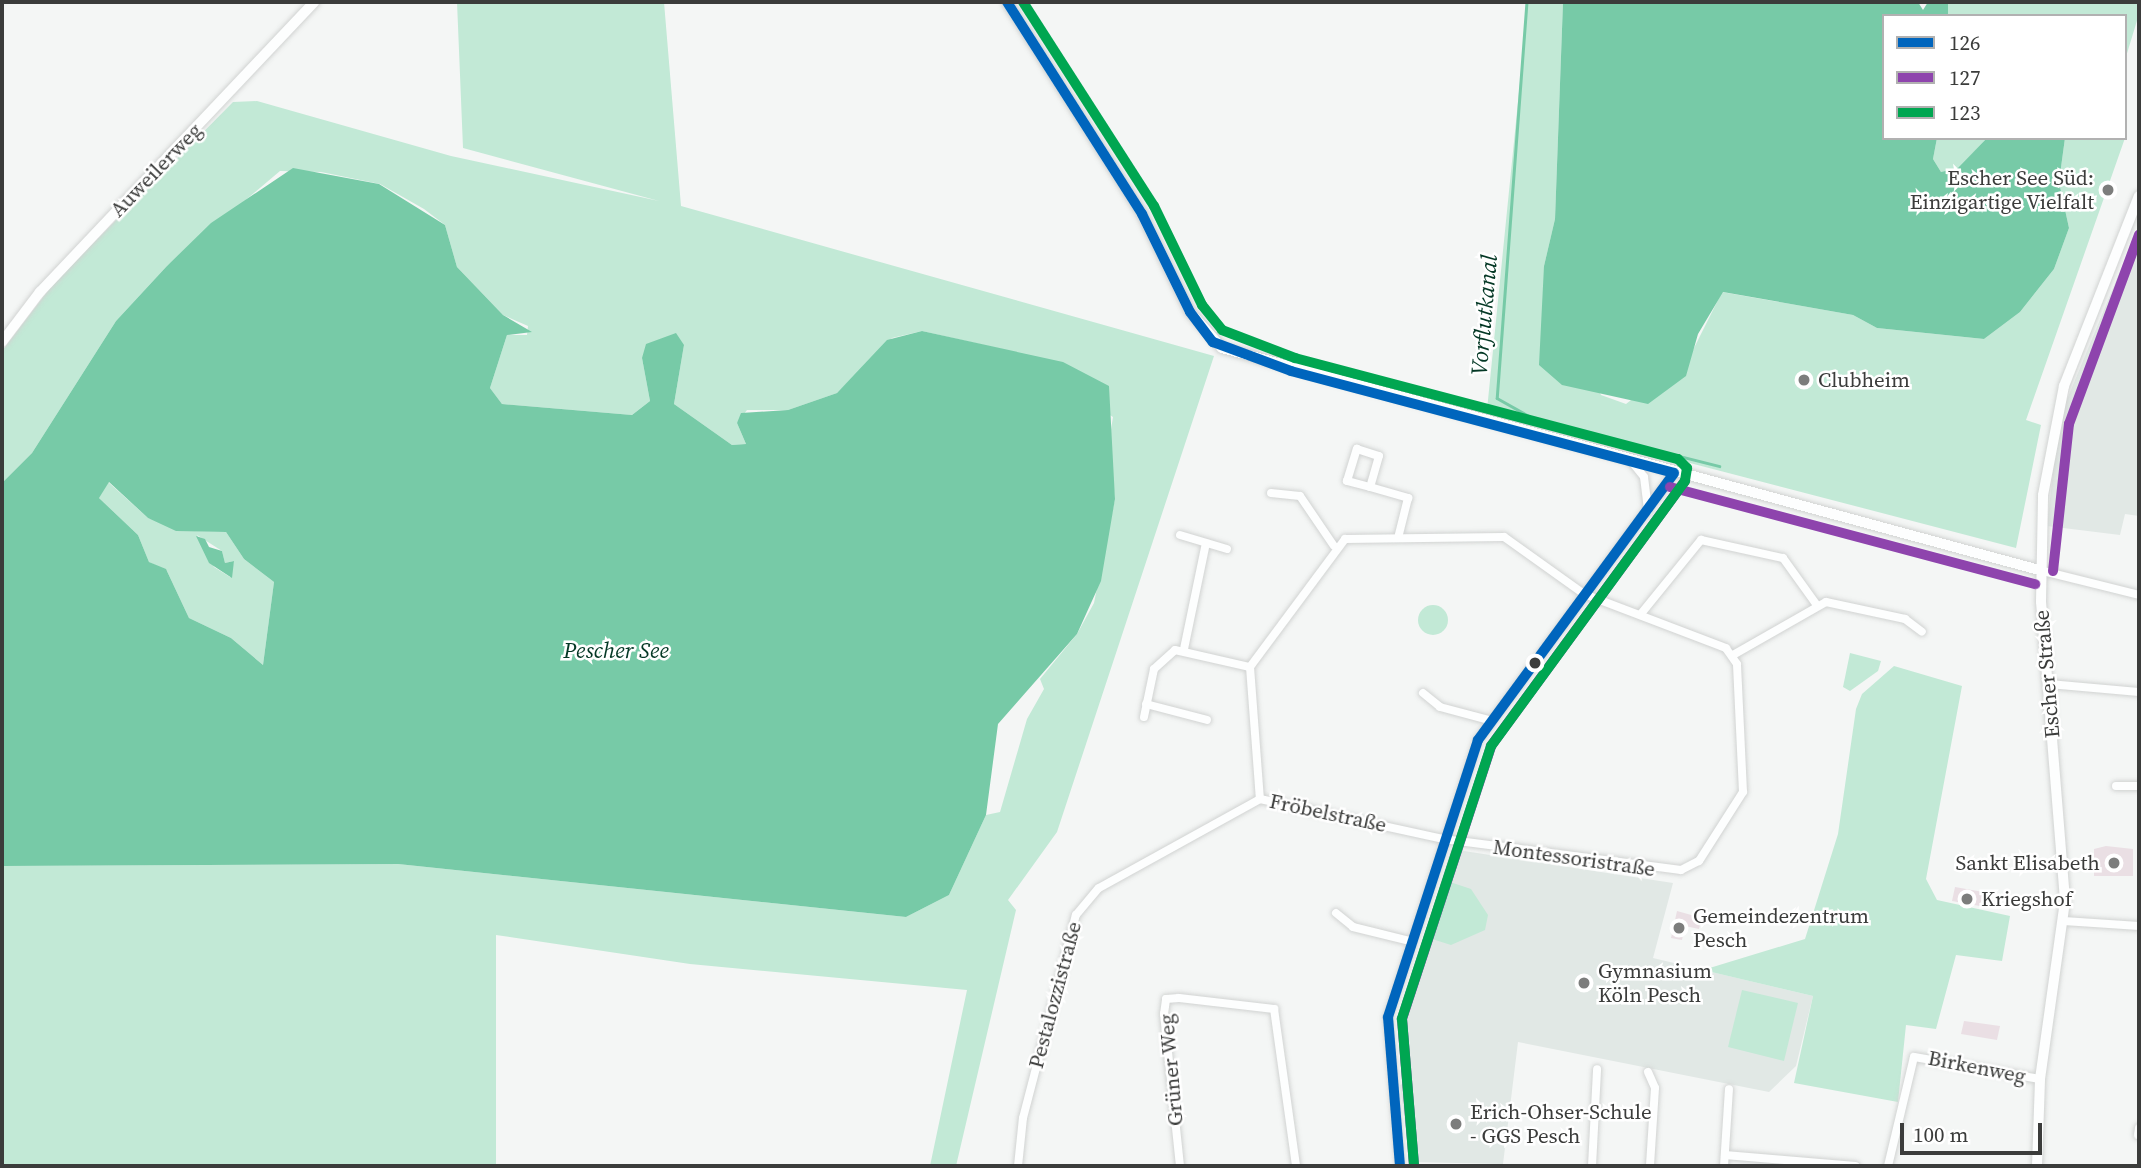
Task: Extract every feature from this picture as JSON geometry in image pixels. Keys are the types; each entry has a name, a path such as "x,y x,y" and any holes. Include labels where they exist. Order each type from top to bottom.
{"street":[{"name":"Auweilerweg","path":"2,342 40,292 314,2"},
{"path":"1007,2 1142,214 1190,312 1213,342 1278,367 2139,595"},
{"name":"Escher Straße","path":"2037,1166 2040,1079 2064,921 2063,827 2039,570 2055,421 2139,196"},
{"path":"1370,487 1379,456 1357,449 1347,481 1408,498 1399,535"},
{"path":"1632,462 1644,477 1648,512"},
{"path":"1400,1166 1387,1026 1410,941 1443,839 1489,720 1648,512 1674,473"},
{"path":"1271,493 1300,496 1334,546"},
{"path":"1180,535 1227,549"},
{"path":"1144,717 1159,660 1184,649 1250,667 1334,546 1354,537 1504,537 1584,594 1733,655 1816,604 1838,603 1895,617 1922,632"},
{"path":"1640,615 1701,540 1783,558 1816,604"},
{"path":"1184,649 1206,543"},
{"name":"Montessoristraße","path":"1443,839 1656,870 1691,866 1733,814 1743,792 1733,655"},
{"name":"Fröbelstraße","path":"1250,667 1260,799 1443,839"},
{"path":"2049,684 2139,692"},
{"path":"1423,693 1440,707 1489,720"},
{"path":"1146,704 1207,720"},
{"path":"2116,786 2139,786"},
{"name":"Pestalozzistraße","path":"1018,1166 1041,1045 1085,900 1260,799"},
{"path":"1336,913 1353,927 1410,941"},
{"path":"2064,921 2139,926"},
{"name":"Grüner Weg","path":"1180,1166 1166,999 1274,1009 1296,1166"},
{"name":"Birkenweg","path":"1888,1166 1914,1057 2040,1079"},
{"path":"1592,1166 1597,1069"},
{"path":"1648,1072 1655,1088 1650,1166"},
{"path":"1724,1166 1729,1089"},
{"path":"1725,1155 1856,1166"}],"shaded area":[{"path":"457,2 664,2 681,206 1214,356 1057,832 1008,900 1016,910 956,1166 930,1166 967,990 690,964 496,935 496,1166 2,1166 2,866 398,864 906,917 949,895 986,815 1000,812 1027,719 1044,689 1040,679 1077,634 1094,603 1115,499 1109,442 1113,417 1010,351 922,331 892,338 837,393 788,410 747,410 737,423 746,444 732,445 674,404 684,345 642,358 650,401 632,415 502,404 490,388 507,335 527,335 528,326 503,315 457,267 445,225 424,209 380,184 321,172 280,171 166,267 116,321 32,453 2,483 2,351 54,283 233,102 257,101 451,156 659,201 463,148"},
{"path":"1528,2 1563,2 1555,219 1544,266 1601,395 1626,404 1692,352 1722,292 1853,315 1877,328 1984,339 2020,312 2054,269 2069,228 2059,182 2065,140 2124,140 2026,420 2041,425 2016,548 1487,410"},
{"path":"1948,2 2139,2 2139,14 2127,53 2127,14 1948,14"},
{"path":"1937,140 1985,140 1958,169 1941,172 1933,159"},
{"path":"2139,225 2139,516 2125,514 2120,535 2047,526 2059,419"},
{"path":"107,481 148,518 194,531 226,532 244,559 274,582 263,665 231,638 189,618 167,571 149,562 138,535 98,497","holes":["197,535 222,551 225,563 234,561 230,577 214,567"]},
{"path":"1433,605 1444,609 1448,620 1444,631 1433,635 1422,631 1418,620 1422,609"},
{"path":"1850,653 1881,661 1878,671 1850,691 1843,687"},
{"path":"1894,666 1962,686 1926,879 1937,900 2010,916 2002,961 1956,955 1936,1029 1906,1025 1898,1102 1794,1083 1813,996 1703,970 1805,939 1838,834 1856,709 1862,694"},
{"name":"Gymnasium Köln Pesch","path":"1451,849 1673,883 1653,958 1813,996 1796,1066 1769,1092 1518,1042 1503,1164 1410,1162 1400,1085 1405,1083 1402,1009"},
{"path":"1450,882 1471,889 1488,915 1485,930 1451,945 1432,939"},
{"path":"1742,990 1798,1003 1784,1061 1728,1047"}],"water":[{"path":"1563,2 1918,2 1923,10 1928,2 1948,2 1948,14 1882,14 1882,140 1937,140 1933,159 1941,172 1958,168 1985,140 2065,140 2059,182 2069,228 2054,269 2020,312 1984,339 1877,328 1853,315 1723,292 1698,334 1686,376 1648,404 1562,385 1539,365 1544,266 1555,219"},
{"name":"Pescher See","path":"293,168 379,184 445,225 457,267 503,315 532,332 507,335 490,388 502,404 632,415 650,401 642,358 646,344 676,333 684,345 674,404 732,445 746,444 737,423 741,413 788,410 837,393 887,340 922,331 1063,362 1109,386 1115,499 1101,581 1077,634 998,724 986,815 949,895 906,917 398,864 2,866 2,483 32,453 116,321 211,223","holes":["109,482 148,518 176,531 226,532 244,559 274,582 263,665 231,638 189,618 166,569 149,562 138,535 99,498"]},
{"path":"196,536 205,539 209,547 222,551 225,563 234,561 232,578 209,563"}],"building":[{"name":"Sankt Elisabeth","path":"2106,846 2133,849 2133,876 2094,876 2094,849"},
{"name":"Kriegshof","path":"1955,887 1983,892 1980,906 1952,901"},
{"name":"Gemeindezentrum Pesch","path":"1677,911 1702,918 1699,929 1685,926 1682,940 1671,938"},
{"path":"1964,1021 2000,1026 1997,1040 1961,1034"}],"waterway":[{"name":"Vorflutkanal","path":"1527,2 1497,398 1536,420 1719,466"}],"transit line":[{"name":"126","path":"1007,2 1142,214 1190,312 1213,342 1291,371 1674,473"},
{"name":"123","path":"1023,2 1154,206 1202,305 1222,330 1295,358 1678,459 1687,468 1685,481 1491,746 1402,1019 1414,1165"},
{"name":"127","path":"2053,571 2069,424 2139,235"},
{"name":"126","path":"1400,1166 1388,1017 1478,740 1674,473"},
{"name":"127","path":"1414,1165 1402,1019 1491,746 1685,481"},
{"name":"127","path":"1670,487 2035,584"}],"place":[{"name":"Escher See Süd: Einzigartige Vielfalt","path":"2108,190"},
{"name":"Clubheim","path":"1804,380"},
{"name":"Sankt Elisabeth","path":"2114,863"},
{"name":"Kriegshof","path":"1967,899"},
{"name":"Gemeindezentrum Pesch","path":"1679,928"},
{"name":"Gymnasium Köln Pesch","path":"1584,983"},
{"name":"Erich-Ohser-Schule - GGS Pesch","path":"1456,1124"}]}
